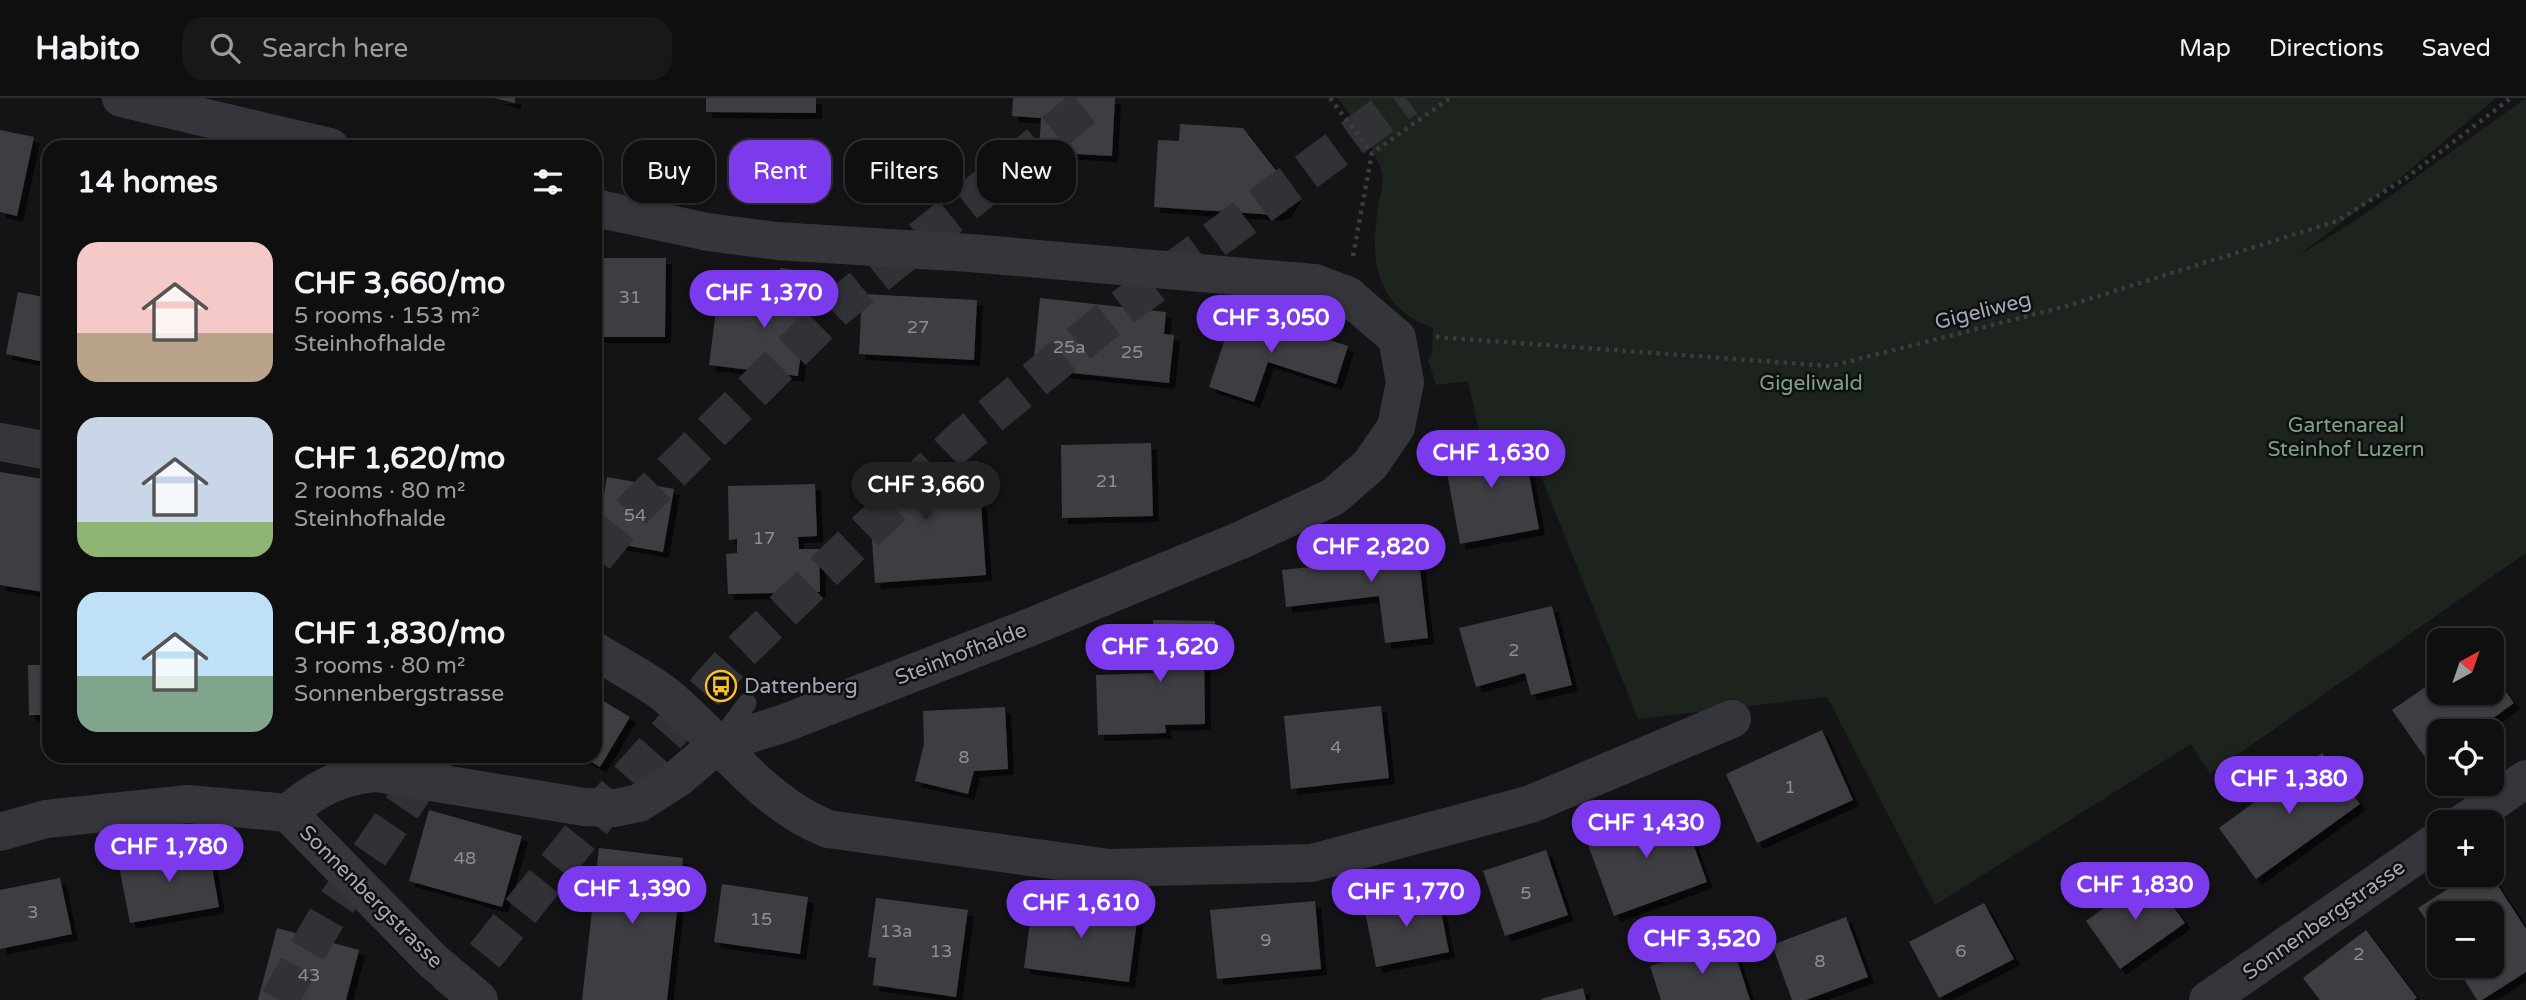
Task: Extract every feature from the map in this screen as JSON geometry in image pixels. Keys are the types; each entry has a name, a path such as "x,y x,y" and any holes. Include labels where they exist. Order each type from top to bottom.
{"street":[{"path":"121,98 300,140"},
{"name":"Steinhofhalde","path":"602,209 708,232 777,241 994,255 1315,283 1347,295 1398,338 1405,382 1396,427 1370,465 1333,497 1241,540 1033,626 785,723 718,744"},
{"path":"0,442 42,451"},
{"path":"602,655 667,696 779,801 808,822 828,829 1109,868 1312,863 1531,804 1732,719"},
{"name":"Sonnenbergstrasse","path":"479,1000 433,961 288,813 309,796 343,776 376,773 584,807 615,808 639,803 678,778 718,744"},
{"path":"2481,810 2526,779"},
{"path":"0,832 46,819 188,804 288,813"},
{"name":"Sonnenbergstrasse","path":"2208,1000 2427,848"}],"lane":[{"path":"718,744 747,702"}],"path":[{"path":"1330,98 1372,153"},
{"path":"1352,261 1372,153 1450,98"},
{"name":"Gigeliweg","path":"1425,337 1831,366 2067,306 2337,221 2406,178 2511,98"}],"green space":[{"name":"Gigeliwald","path":"1337,98 2496,98 2400,178 2299,255 2355,221 2526,98 2526,553 2210,774 2191,744 1935,905 1827,697 1638,719 1524,434 1481,440 1468,381 1436,385 1428,360 1432,353 1433,328 1414,319 1400,308 1381,281 1377,265 1375,229 1382,172 1363,134"}],"building":[{"path":"494,98 515,98 515,103"},
{"path":"706,98 816,98 816,113 706,112"},
{"path":"1013,98 1115,98 1112,156 1076,154 1076,140 1040,140 1041,118 1012,116"},
{"path":"1180,124 1243,128 1292,191 1294,197 1286,211 1276,215 1154,207 1158,140 1179,141"},
{"path":"0,130 34,137 17,216 0,212"},
{"path":"602,258 666,258 665,337 602,337"},
{"path":"780,268 811,272 798,376 709,365 717,302 775,310"},
{"path":"18,292 42,297 42,362 6,354"},
{"path":"862,294 977,300 974,360 859,354"},
{"path":"1040,298 1166,312 1164,334 1174,335 1169,383 1033,369"},
{"path":"1235,309 1348,346 1336,384 1268,362 1254,402 1209,387"},
{"path":"1522,436 1539,529 1460,544 1443,450"},
{"path":"1151,443 1153,516 1062,518 1061,445"},
{"path":"978,461 986,575 875,583 867,469"},
{"path":"0,472 42,479 42,592 0,585"},
{"path":"607,477 674,489 663,552 602,541 602,506"},
{"path":"815,484 817,536 798,537 799,549 819,549 820,592 728,594 726,554 737,553 737,539 729,540 728,486"},
{"path":"1415,526 1428,638 1385,643 1379,596 1286,607 1282,570 1376,560 1372,530"},
{"path":"1552,606 1572,685 1531,695 1525,673 1476,687 1459,628"},
{"path":"1153,620 1215,621 1216,651 1204,651 1205,724 1165,725 1166,733 1098,735 1096,675 1154,673"},
{"path":"28,665 42,665 42,715 29,715"},
{"path":"2427,686 2427,705 2504,705 2504,689 2514,703 2492,719 2427,719 2427,760 2392,710"},
{"path":"602,700 630,717 600,767 593,763 602,763"},
{"path":"1381,706 1389,778 1291,789 1284,716"},
{"path":"1005,707 1008,769 974,771 968,794 915,781 924,744 923,711"},
{"path":"1822,730 1853,800 1757,843 1726,774"},
{"path":"2322,753 2360,804 2256,879 2219,828"},
{"path":"1679,805 1707,882 1614,916 1586,839"},
{"path":"429,810 522,836 502,907 409,881"},
{"path":"208,845 219,907 130,923 118,861"},
{"path":"599,848 683,858 667,1000 582,1000"},
{"path":"1546,850 1568,915 1505,936 1483,871"},
{"path":"2150,874 2185,923 2120,969 2086,921"},
{"path":"60,878 72,934 0,949 0,890"},
{"path":"722,884 808,897 800,954 714,942"},
{"path":"2451,887 2499,887 2526,929 2526,972 2482,1000 2477,1000 2463,978 2504,978 2504,901 2429,901"},
{"path":"1437,891 1449,952 1376,967 1364,906"},
{"path":"876,898 968,910 956,997 873,985 876,958 868,957"},
{"path":"1033,899 1138,913 1129,982 1024,968"},
{"path":"1315,901 1321,969 1217,979 1210,910"},
{"path":"2427,902 2427,922 2418,908"},
{"path":"1984,903 2014,959 1939,998 1909,942"},
{"path":"1846,917 1868,977 1806,1000 1792,1000 1772,945"},
{"path":"277,928 359,950 346,1000 258,1000"},
{"path":"2366,930 2417,998 2320,1000 2303,978"},
{"path":"1731,941 1750,1000 1661,1000 1650,966"},
{"path":"1583,988 1586,1000 1541,1000 1541,999"}],"tunnel":[{"path":"602,548 635,508 835,309 1096,98"},
{"path":"449,1000 609,801 739,653 962,439 1120,310 1406,98"},
{"path":"279,1000 327,917 432,763"}],"place":[{"name":"Dattenberg","path":"721,686"}],"park label":[{"name":"Gartenareal Steinhof Luzern","path":"2346,437"}]}
